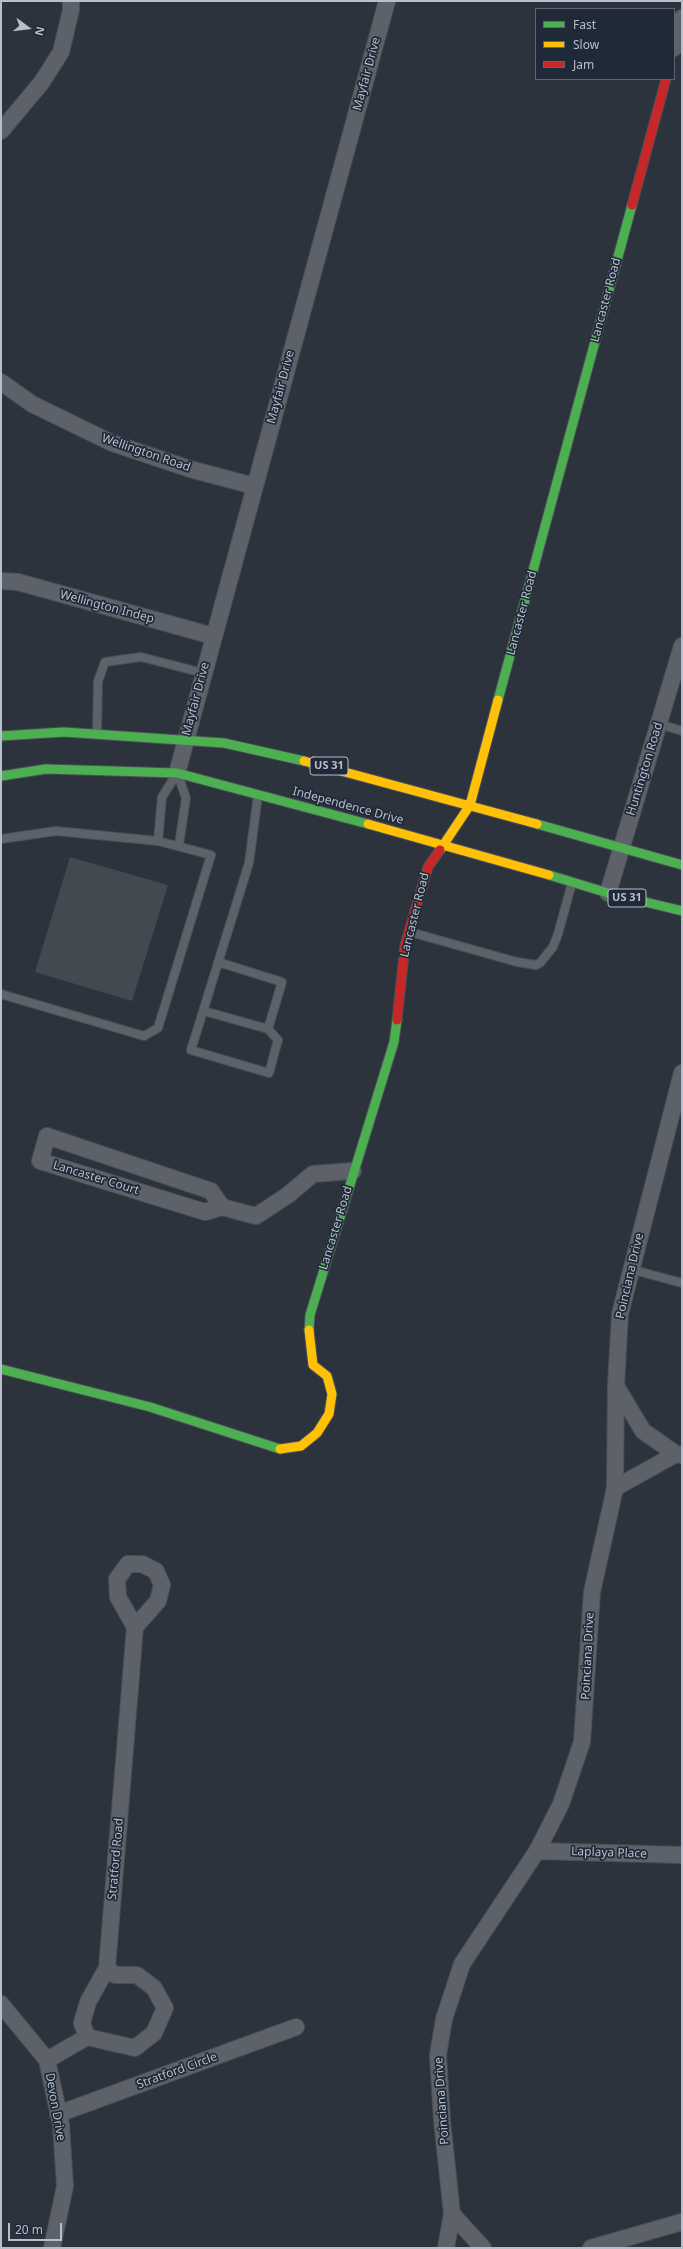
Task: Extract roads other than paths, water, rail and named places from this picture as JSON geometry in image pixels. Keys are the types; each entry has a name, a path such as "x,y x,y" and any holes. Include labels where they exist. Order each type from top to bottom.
{"street":[{"path":"1,131 42,82 61,52 71,10 71,1"},
{"name":"Mayfair Drive","path":"177,773 213,636 387,1"},
{"path":"675,44 682,18"},
{"name":"Lancaster Road","path":"1,1368 150,1407 281,1449 301,1446 317,1433 329,1414 332,1394 327,1376 313,1365 310,1339 310,1315 353,1171 394,1042 405,945 428,867 470,805 666,80"},
{"name":"Wellington Road","path":"1,382 32,404 112,443 190,469 254,486"},
{"name":"Wellington Indep","path":"1,581 18,582 213,636"},
{"name":"Huntington Road","path":"608,893 682,646"},
{"name":"US 31","path":"1,736 64,732 185,739 224,743 329,766 682,865"},
{"name":"Independence Drive","path":"1,776 46,769 177,773 443,844 608,893 682,911"},
{"name":"Poinciana Drive","path":"446,2248 452,2214 442,2121 438,2055 444,2019 462,1964 537,1851 561,1804 582,1742 592,1592 615,1488 616,1385 620,1314 630,1270 682,1073"},
{"name":"Lancaster Court","path":"222,1207 211,1191 47,1136 40,1161 205,1212 222,1207 256,1216 288,1195 313,1174 353,1171"},
{"path":"135,1190 142,1168"},
{"path":"616,1385 642,1431 679,1454"},
{"path":"615,1488 679,1454"},
{"name":"Stratford Road","path":"87,2037 82,2023 88,2002 107,1968 135,1627"},
{"name":"Laplaya Place","path":"537,1851 682,1855"},
{"path":"46,2060 87,2037 135,2048 154,2033 165,2008 154,1988 137,1975 115,1975 107,1968"},
{"name":"Devon Drive","path":"1,2004 46,2060 58,2114 65,2186 52,2248"},
{"name":"Stratford Circle","path":"58,2114 296,2027"},
{"path":"452,2214 483,2248"},
{"path":"591,2248 682,2222"}],"lane":[{"path":"97,734 98,681 105,662 141,657 203,673"},
{"path":"659,724 682,731"},
{"path":"158,841 162,797 177,773"},
{"path":"177,773 186,798 179,846"},
{"path":"204,1011 268,1029 278,1040 269,1073 191,1050 249,863 258,794"},
{"path":"1,839 56,831 158,841 211,855 158,1028 144,1036 1,994"},
{"path":"409,932 517,962 536,965 544,961 558,934 572,882"},
{"path":"218,962 282,982 268,1029"},
{"path":"630,1270 682,1283"}]}
